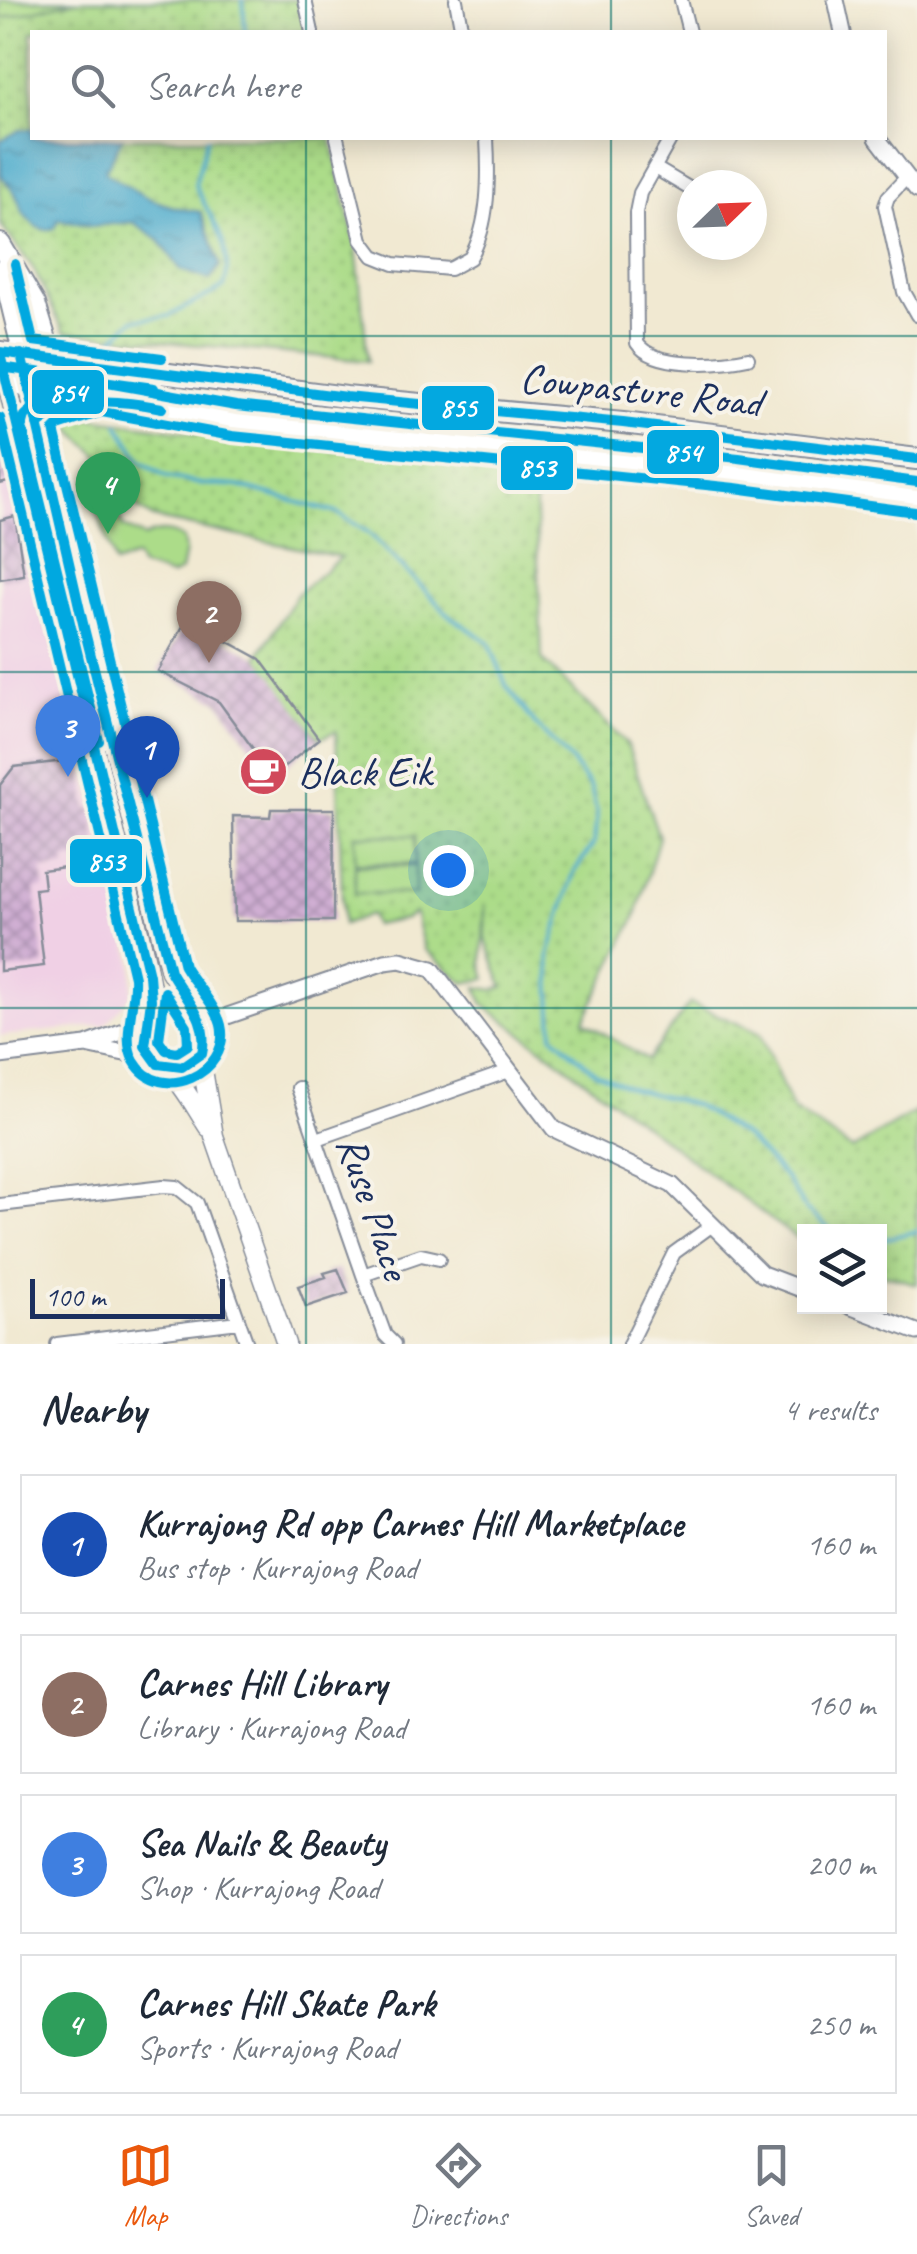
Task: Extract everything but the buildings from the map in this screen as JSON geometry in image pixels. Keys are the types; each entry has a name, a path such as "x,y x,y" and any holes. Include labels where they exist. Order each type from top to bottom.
{"main road":[{"path":"0,244 34,304 48,350 57,358"},
{"path":"7,353 3,381 146,961 150,987 143,1042 214,1136"},
{"path":"7,353 28,385 170,971 200,1018 206,1041 190,1064 159,1063"},
{"name":"Cowpasture Road","path":"7,353 346,397 623,423 917,459"},
{"name":"Cowpasture Road","path":"3,381 234,421 737,473 917,497"},
{"path":"37,425 50,414 101,397"},
{"path":"147,1019 162,1006 171,1004 189,1006 200,1018"},
{"path":"202,1052 214,1136 286,1344"}],"street":[{"path":"304,0 312,30"},
{"path":"456,0 462,30"},
{"path":"681,0 688,30"},
{"path":"839,1 843,30"},
{"path":"337,140 362,240 374,256 394,264 450,269 470,258 484,215 486,140"},
{"path":"670,140 640,193 636,213 637,342 646,353 659,358 714,364 748,358"},
{"path":"879,140 912,184 888,197 886,213 904,292 917,315"},
{"path":"655,168 677,181"},
{"path":"0,268 7,353"},
{"path":"200,1018 384,962 400,960 432,969 446,982 554,1128 672,1185 762,1274 797,1287"},
{"path":"0,1056 86,1046 147,1019"},
{"path":"86,1046 159,1063"},
{"path":"317,1139 509,1071"},
{"name":"Ruse Place","path":"298,1088 363,1275 386,1336 394,1344"},
{"path":"0,1205 177,1187 197,1203 204,1215 247,1344"},
{"path":"630,1344 674,1253 711,1226"},
{"path":"363,1275 422,1255 439,1259"},
{"path":"870,1314 917,1332"},
{"path":"57,1344 239,1322"}],"shaded area":[{"path":"0,422 133,963 132,994 105,1025 0,1036"}],"green space":[{"path":"0,0 299,0 306,30 30,30 30,140 331,140 356,246 368,361 64,332 33,268 0,224"},
{"path":"0,0 76,0 0,19"},
{"path":"79,416 288,446 534,465 542,659 627,744 659,837 636,916 584,1021 647,1060 690,1003 760,1033 792,1109 852,1149 917,1111 917,1284 887,1275 887,1224 797,1224 797,1239 484,1005 477,987 503,987 485,938 485,905 482,964 486,979 464,983 424,949 415,913 374,925 370,915 343,924 336,731 319,739 257,658 297,594 341,557 153,518 138,508 111,468 62,420"},
{"path":"114,498 123,527 144,537 164,532 183,539 181,571 171,576 140,566 136,557 115,564 94,502"},
{"path":"355,835 415,836 415,864 355,863"},
{"path":"355,865 415,866 415,894 355,893"}],"water":[{"path":"30,129 30,140 121,140 105,172 150,199 201,212 220,265 210,280 181,270 158,239 133,222 91,226 58,219 55,228 35,226 1,175 0,141"}],"waterway":[{"path":"243,0 245,30"},
{"path":"105,347 133,320 169,316 224,287 224,247 195,185 206,140"},
{"path":"118,424 141,461 167,477 238,486 337,513 369,533 451,617 489,642 506,685 591,788 597,814 594,843 574,872 549,955 553,1035 596,1073 633,1089 695,1105 746,1137 786,1179 805,1209 823,1224"},
{"path":"887,1238 917,1231"}],"transit line":[{"name":"854","path":"15,264 33,341 162,358"},
{"name":"855","path":"0,352 346,397 623,423 917,459"},
{"name":"855","path":"0,354 149,975 151,1000 145,1046 158,1064 182,1067 202,1053 202,1030 195,1010 170,971 85,632 21,354"},
{"name":"853","path":"0,367 154,388"},
{"name":"854","path":"99,741 22,427 25,416 42,400 102,382 236,406 739,458 917,482"},
{"name":"855","path":"37,425 82,404 128,403 162,408"},
{"name":"853","path":"0,418 134,977 130,1052 146,1074 160,1081 176,1082 205,1069 216,1057 221,1025 184,966 54,430 58,426 102,412 232,436 735,488 915,512"},
{"name":"854","path":"165,992 187,1026 188,1045 177,1052 166,1050 159,1040 165,992"}],"place":[{"name":"Carnes Hill Skate Park","path":"108,534"},
{"name":"Carnes Hill Library","path":"209,663"},
{"name":"Black Eik","path":"263,771"},
{"name":"Sea Nails & Beauty","path":"68,777"},
{"name":"Kurrajong Rd opp Carnes Hill Marketplace","path":"147,798"}]}
